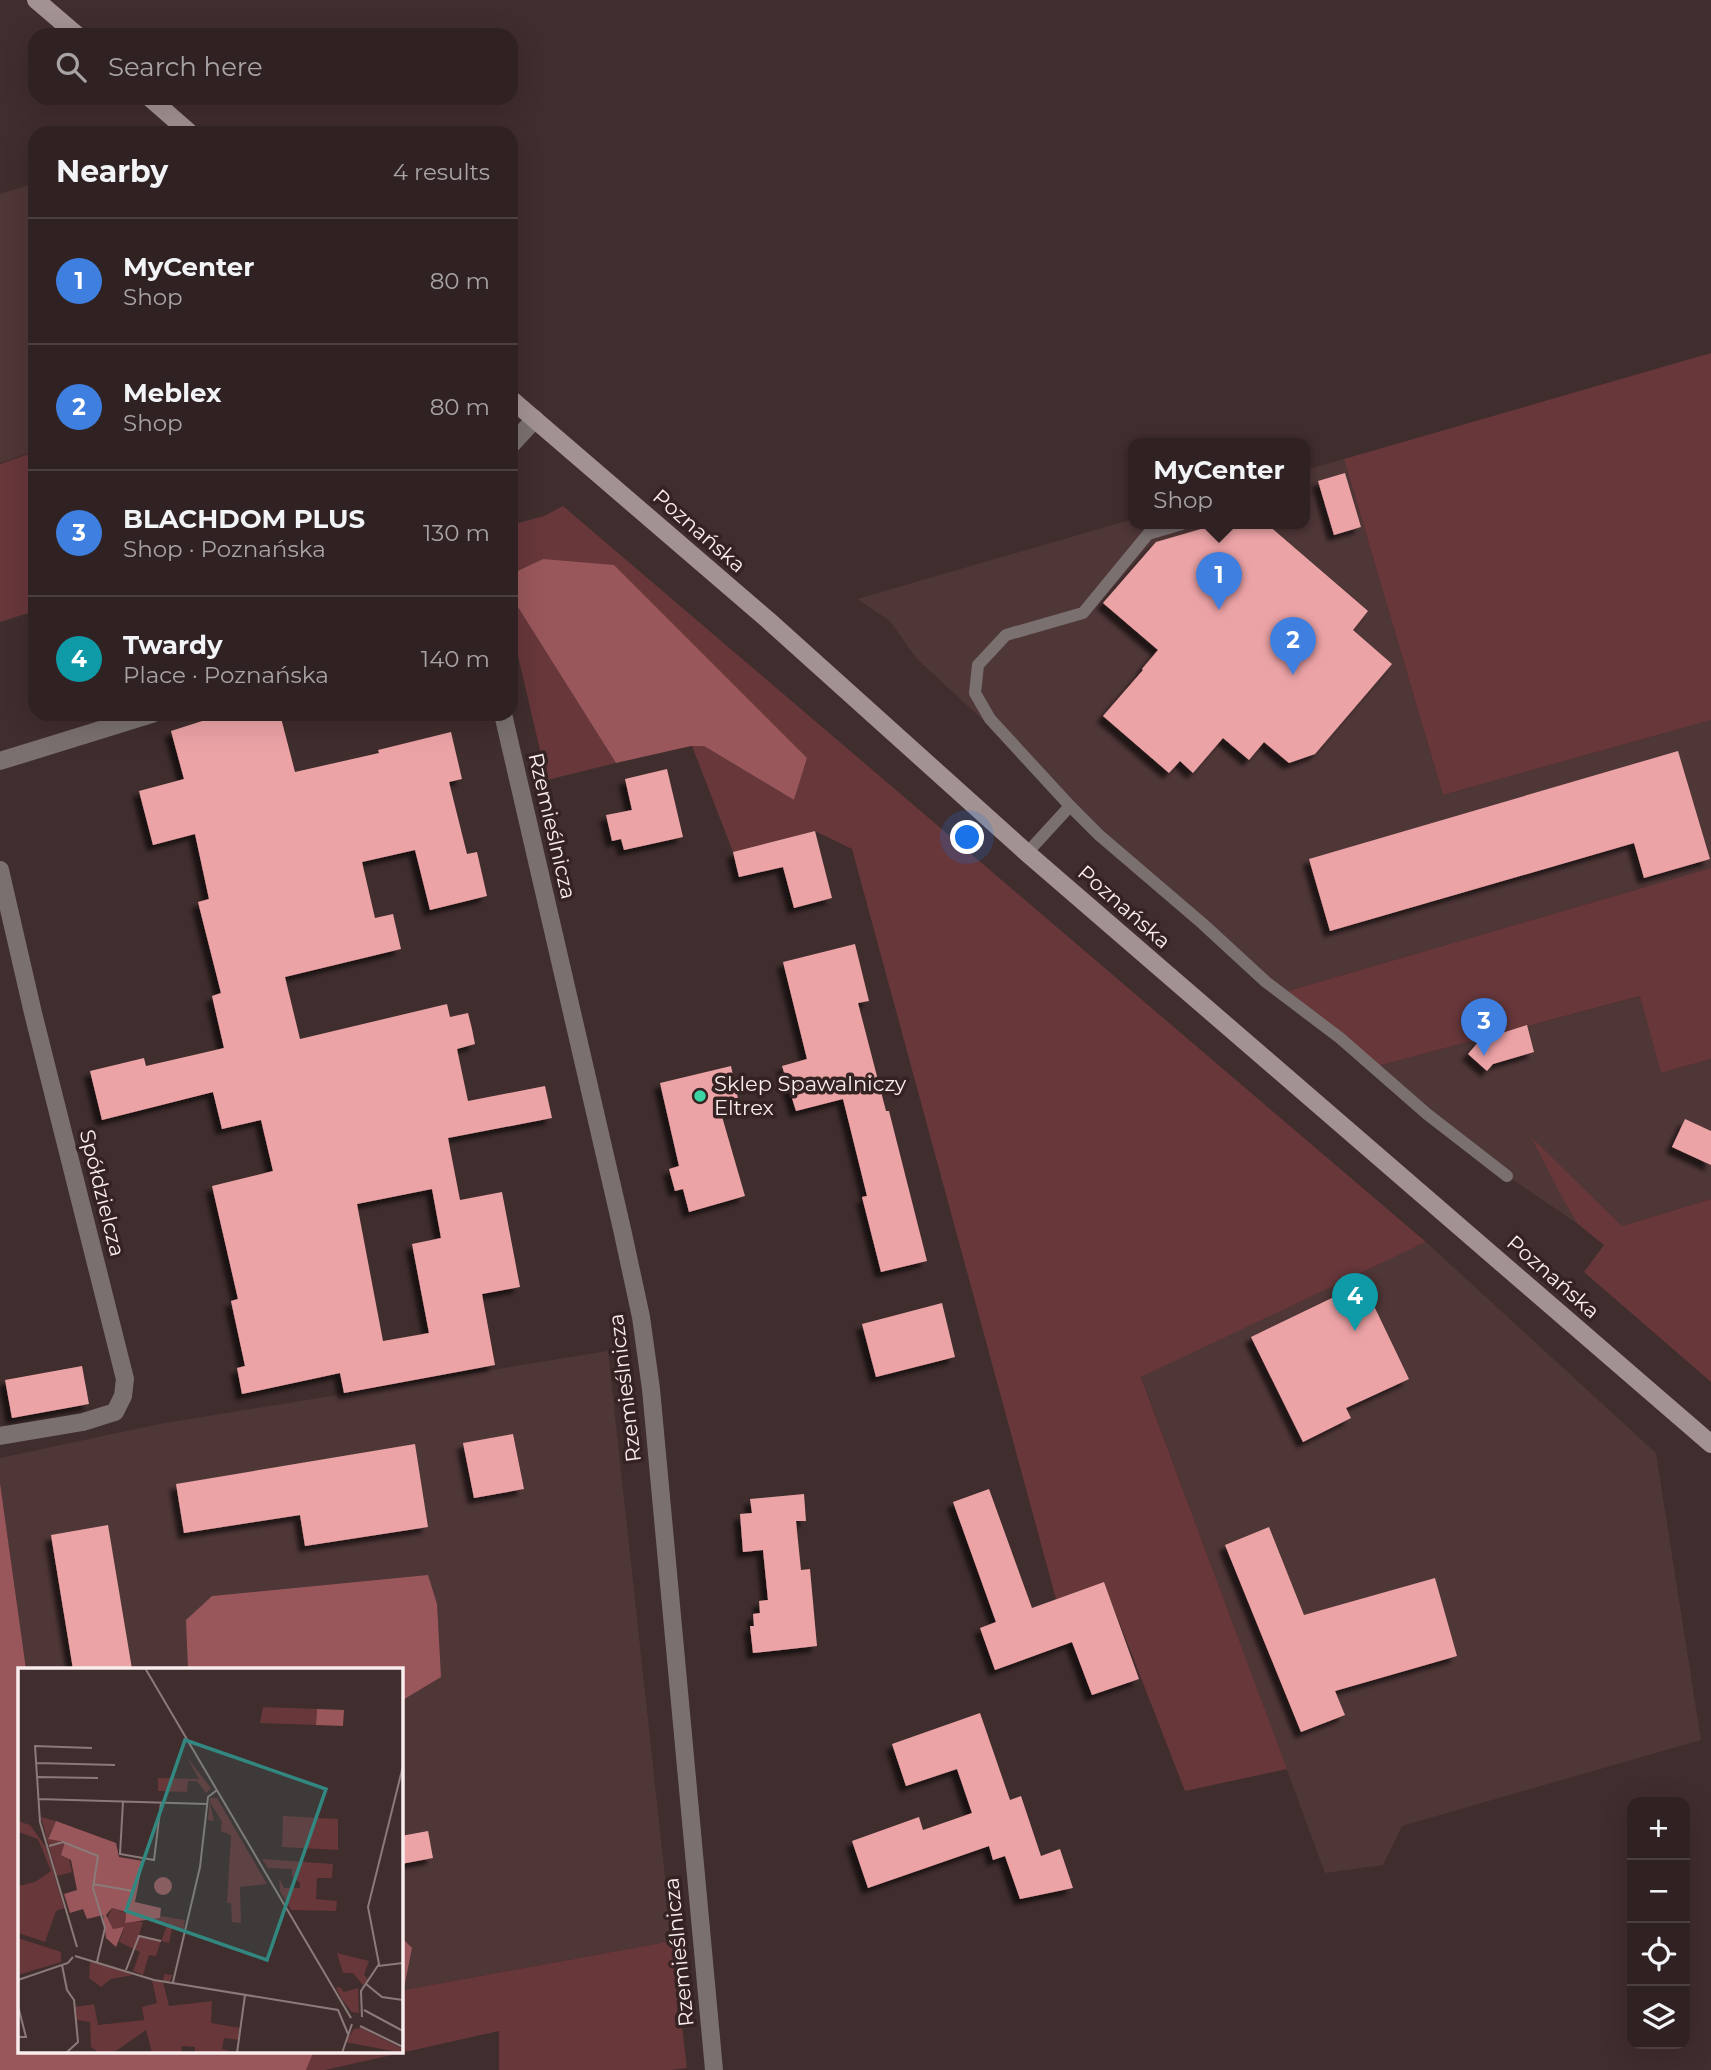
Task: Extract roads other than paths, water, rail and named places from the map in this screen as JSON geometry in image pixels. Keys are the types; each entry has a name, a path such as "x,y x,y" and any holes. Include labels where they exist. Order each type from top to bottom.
{"main road":[{"path":"36,0 69,28"},
{"path":"158,105 182,126"},
{"name":"Poznańska","path":"518,405 768,620 1027,853 1711,1444"}],"street":[{"path":"518,437 534,419"},
{"path":"0,761 129,721"},
{"name":"Rzemieślnicza","path":"505,721 641,1317 714,2070"},
{"name":"Spółdzielcza","path":"0,870 125,1379 115,1412 83,1422 0,1436"}],"lane":[{"path":"1165,529 1148,534 1083,613 1006,635 978,665 975,694 990,719 1099,835 1266,982 1340,1038 1427,1114 1507,1176"},
{"path":"1027,853 1070,806"}],"place":[{"name":"MyCenter","path":"1219,610"},
{"name":"Meblex","path":"1293,675"},
{"name":"BLACHDOM PLUS","path":"1484,1056"},
{"name":"Sklep Spawalniczy Eltrex","path":"700,1096"},
{"name":"Twardy","path":"1355,1331"}]}
